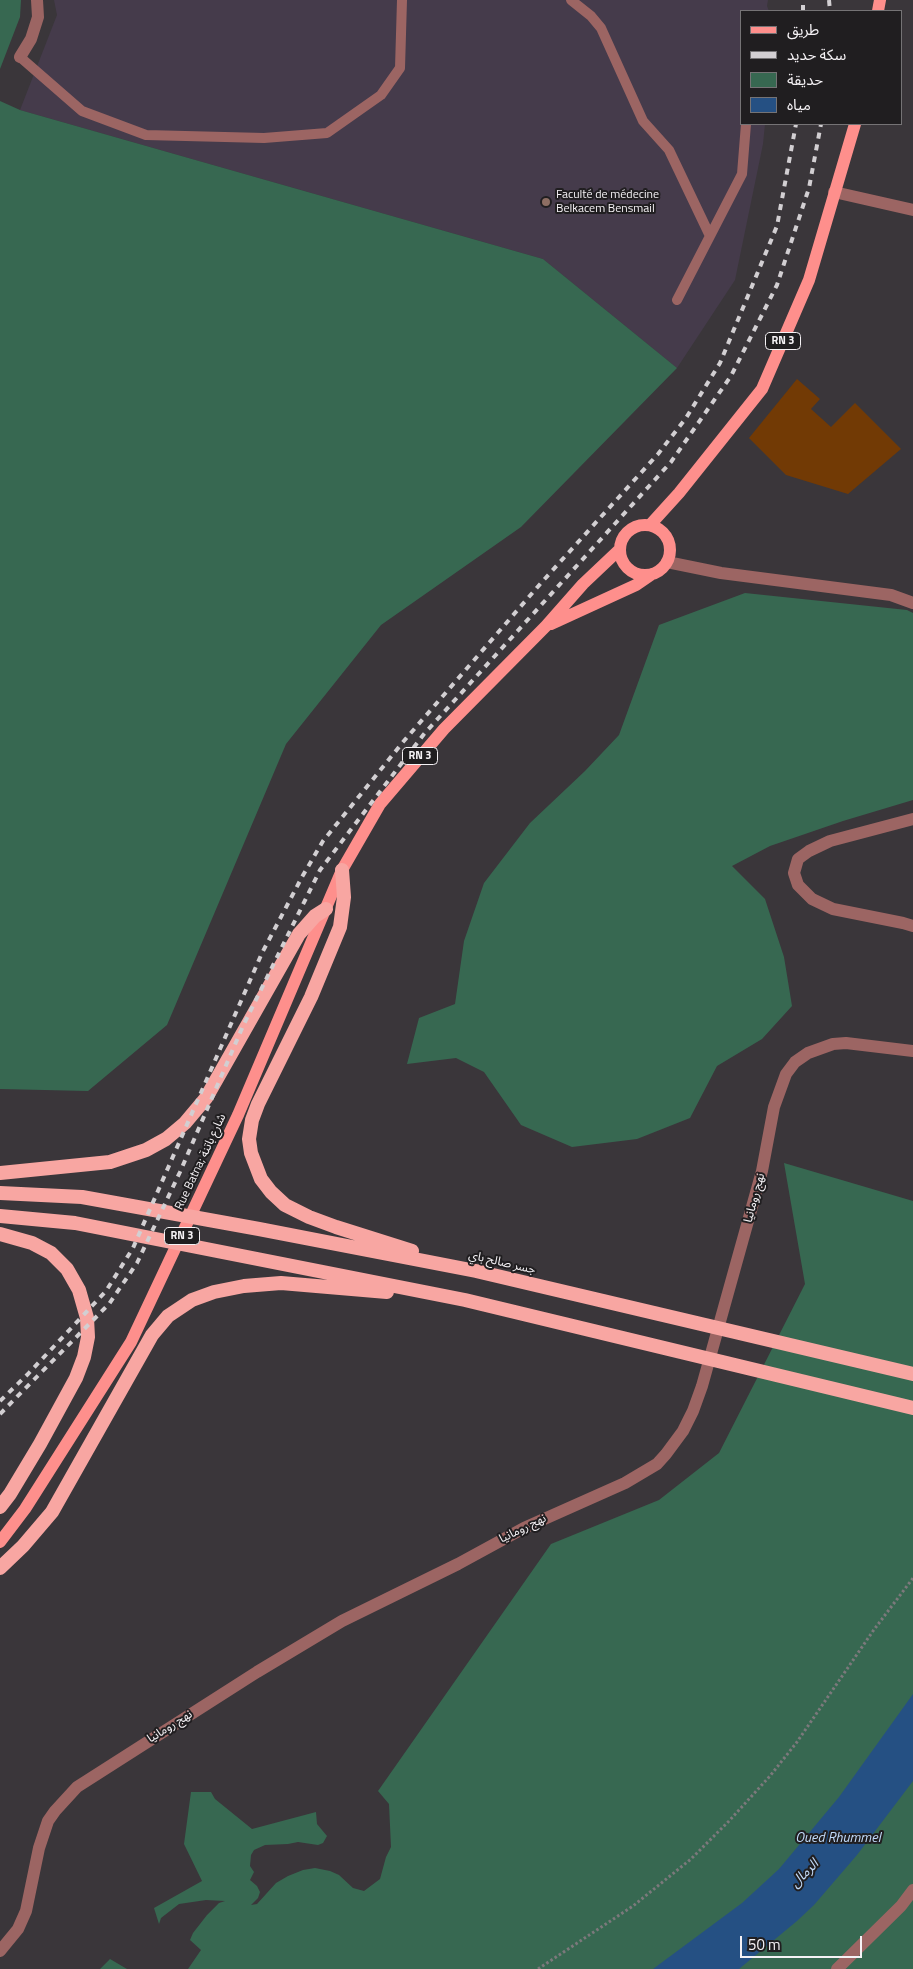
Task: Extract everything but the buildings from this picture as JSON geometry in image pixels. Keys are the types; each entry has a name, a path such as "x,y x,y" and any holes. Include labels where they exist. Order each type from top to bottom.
{"highway":[{"path":"342,870 344,897 340,927 311,997 267,1083 252,1120 249,1139 251,1153 261,1180 285,1204 310,1217 336,1227 476,1271"},
{"path":"0,1174 110,1162 146,1150 166,1139 185,1123 206,1098 299,934 315,916 326,909"},
{"name":"جسر صالح باي","path":"0,1193 82,1198 259,1229 476,1271 913,1374"},
{"path":"0,1216 75,1223 464,1300 913,1408"},
{"path":"0,1234 32,1243 51,1253 67,1269 79,1290 87,1318 88,1337 84,1357 76,1378 40,1444 10,1494 0,1506"},
{"path":"0,1568 23,1546 52,1512 152,1335 168,1316 192,1300 214,1292 244,1286 281,1283 464,1300"}],"main road":[{"name":"RN 3","path":"650,526 679,493 762,389 809,280 855,125"},
{"path":"643,525 650,526 662,531 669,542 670,549 667,562 663,568 652,574 636,573 629,569 621,556 620,548 625,535 630,530 643,525"},
{"name":"RN 3","path":"326,909 342,870 380,804 444,729 620,548"},
{"name":"RN 3","path":"546,626 636,585 652,574"},
{"name":"Rue Batna; شارع باتنة","path":"0,1542 25,1509 131,1342 238,1115 326,909"}],"street":[{"path":"20,57 32,39 38,17 37,0"},
{"path":"834,192 913,210"},
{"path":"667,562 721,573 891,595 913,603"},
{"path":"913,819 838,839 816,848 798,859 794,873 798,885 812,898 833,909 903,922 913,926"},
{"name":"نهج رومانيا","path":"0,1950 18,1929 26,1911 40,1848 48,1822 55,1811 77,1787 257,1672 342,1621 458,1564 524,1528 625,1483 656,1464 671,1448 683,1430 702,1386 762,1171 774,1107 786,1074 795,1062 808,1053 833,1044 846,1043 913,1051"},
{"path":"837,1969 901,1906 913,1890"}],"lane":[{"path":"20,57 82,111 146,135 264,138 327,133 381,95 400,68 402,0"},
{"path":"571,0 591,16 601,28 643,121 669,150 710,236"},
{"path":"677,300 742,174 746,125"}],"path":[{"path":"538,1969 633,1906 691,1859 729,1821 770,1776 797,1742 873,1631 913,1578"}],"shaded area":[{"name":"Faculté de médecine Belkacem Bensmail","path":"54,0 768,0 769,10 740,10 740,125 765,125 763,144 735,280 677,368 543,259 20,110 57,15"}],"green space":[{"path":"0,0 21,0 20,17 0,69"},
{"path":"0,101 20,110 543,259 677,368 521,527 381,625 286,744 167,1025 88,1091 0,1089"},
{"path":"745,593 907,610 913,613 913,800 770,846 732,866 765,899 784,957 792,1006 762,1039 717,1066 690,1118 637,1139 572,1147 521,1125 484,1072 456,1058 407,1064 419,1018 455,1004 464,941 484,883 530,823 585,771 619,735 659,625"},
{"path":"784,1163 913,1201 913,1969 188,1969 201,1950 190,1940 193,1933 219,1903 225,1901 206,1900 179,1904 161,1918 159,1924 154,1908 202,1881 184,1844 191,1792 211,1792 215,1799 252,1829 316,1812 317,1824 327,1836 323,1843 318,1845 298,1842 265,1845 254,1850 251,1855 250,1866 254,1872 250,1880 257,1886 260,1892 258,1898 251,1905 257,1904 276,1883 288,1876 315,1868 339,1875 353,1888 364,1891 380,1879 391,1847 389,1804 378,1791 551,1544 659,1500 719,1453 805,1284"},
{"path":"110,1959 127,1969 100,1969"}],"water":[{"name":"Oued Rhummel","path":"913,1694 913,1781 857,1855 814,1905 739,1969 653,1969 742,1903 779,1869 839,1797"}],"railway":[{"path":"803,0 803,10"},
{"path":"829,0 830,10"},
{"path":"0,1401 106,1291 133,1248 262,953 323,841 403,742 541,583 658,454 686,418 720,363 777,226 796,125"},
{"path":"0,1414 109,1304 137,1263 180,1172 243,1026 320,870 424,734 671,462 731,376 777,285 809,188 821,125"}],"place":[{"name":"Faculté de médecine Belkacem Bensmail","path":"546,202"}],"water label":[{"name":"الرمال","path":"805,1874"}]}
